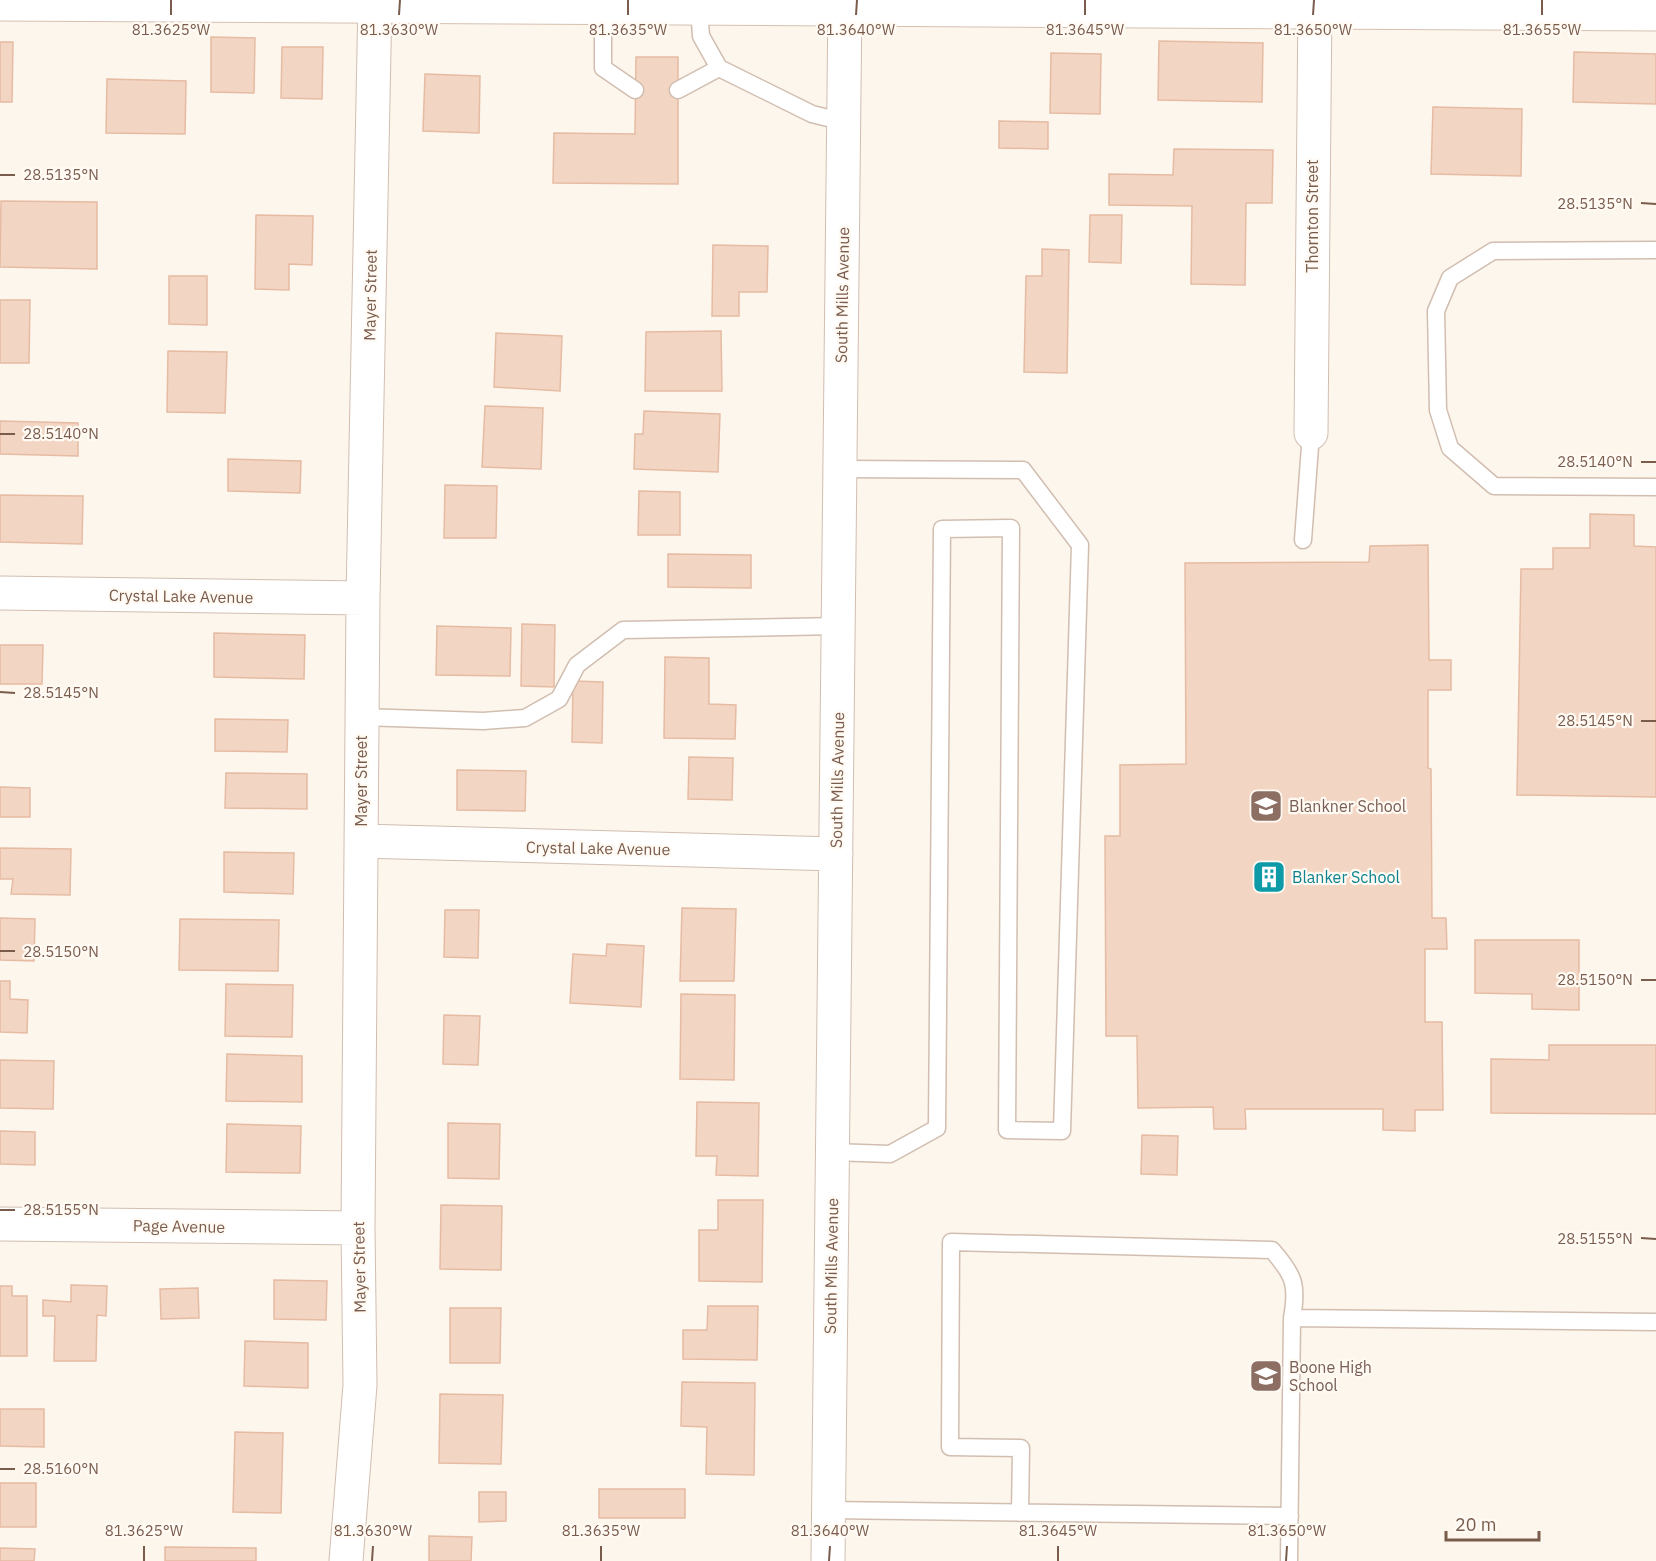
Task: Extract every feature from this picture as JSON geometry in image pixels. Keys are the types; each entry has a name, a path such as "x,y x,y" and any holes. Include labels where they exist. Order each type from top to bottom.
{"street":[{"path":"0,4 376,3 699,8 845,4 1315,6 1656,14"},
{"name":"Mayer Street","path":"346,1561 360,1385 358,1228 363,598 376,3"},
{"name":"South Mills Avenue","path":"828,1561 845,4"},
{"name":"Thornton Street","path":"1311,433 1315,6"},
{"name":"Crystal Lake Avenue","path":"0,593 363,598"},
{"name":"Crystal Lake Avenue","path":"361,842 836,854"},
{"name":"Page Avenue","path":"0,1224 358,1228"}],"lane":[{"path":"603,7 603,68 635,90"},
{"path":"699,8 702,36 719,68 812,114 843,122"},
{"path":"678,90 719,68"},
{"path":"1656,250 1493,251 1450,278 1436,311 1438,410 1450,448 1494,486 1656,487"},
{"path":"1303,540 1311,433"},
{"path":"832,1152 890,1154 938,1128 942,529 1011,528 1007,1130 1062,1131 1080,545 1023,470 840,469"},
{"path":"362,717 483,722 525,718 559,699 577,665 624,630 838,626"},
{"path":"1020,1513 1022,1448 950,1447 951,1242 1272,1250 1287,1268 1294,1282 1289,1561"},
{"path":"1292,1318 1656,1322"},
{"path":"828,1510 1290,1516"}],"building":[{"path":"211,37 255,38 254,93 211,92"},
{"path":"1159,41 1263,43 1262,102 1158,100"},
{"path":"0,42 13,42 12,102 0,102"},
{"path":"282,47 323,47 322,99 281,98"},
{"path":"1574,52 1656,54 1656,104 1573,102"},
{"path":"1051,53 1101,54 1100,114 1050,113"},
{"path":"636,57 678,57 678,184 553,183 554,133 635,134"},
{"path":"425,74 480,76 479,133 423,131"},
{"path":"107,79 186,81 185,134 106,133"},
{"path":"1433,107 1522,109 1521,176 1431,174"},
{"path":"999,121 1048,122 1048,149 999,148"},
{"path":"1174,149 1273,150 1272,203 1246,203 1245,285 1191,284 1192,206 1109,205 1109,174 1173,175"},
{"path":"1,201 97,202 97,269 0,267"},
{"path":"256,215 313,216 312,265 289,264 289,290 255,289"},
{"path":"1090,215 1122,215 1121,263 1089,262"},
{"path":"713,245 768,246 767,292 739,292 739,316 712,316"},
{"path":"1042,249 1069,250 1067,373 1024,372 1026,276 1042,276"},
{"path":"169,276 207,276 207,325 169,324"},
{"path":"0,300 30,300 29,363 0,363"},
{"path":"721,331 722,391 645,391 646,332"},
{"path":"496,333 562,336 560,391 494,387"},
{"path":"168,351 227,352 225,413 167,412"},
{"path":"485,406 543,408 541,469 482,467"},
{"path":"644,411 720,414 718,472 634,469 635,434 643,434"},
{"path":"0,421 78,423 78,456 0,454"},
{"path":"228,459 301,461 300,493 228,491"},
{"path":"445,485 497,486 496,538 444,538"},
{"path":"639,491 680,492 680,535 638,535"},
{"path":"0,495 83,496 82,544 0,542"},
{"path":"1590,514 1634,515 1634,546 1656,547 1656,797 1517,795 1521,569 1553,569 1553,548 1590,548"},
{"name":"Blanker School","path":"1428,545 1429,660 1451,660 1451,690 1428,690 1432,918 1446,918 1447,949 1425,949 1425,1022 1442,1022 1443,1110 1415,1110 1415,1131 1383,1130 1383,1109 1245,1109 1246,1129 1214,1129 1213,1107 1138,1108 1137,1036 1106,1036 1105,836 1120,836 1120,765 1186,764 1185,563 1369,562 1370,546"},
{"path":"668,554 751,555 751,588 668,587"},
{"path":"522,624 555,625 554,687 521,686"},
{"path":"437,626 511,628 510,676 436,675"},
{"path":"214,633 305,635 304,679 214,677"},
{"path":"0,645 43,645 42,684 0,684"},
{"path":"665,657 709,658 709,704 736,705 735,739 664,738"},
{"path":"573,681 603,682 602,743 572,742"},
{"path":"215,719 288,720 287,752 215,751"},
{"path":"689,757 733,758 732,800 688,799"},
{"path":"457,770 526,771 525,811 457,810"},
{"path":"226,773 307,774 307,809 225,808"},
{"path":"0,787 30,788 30,817 0,817"},
{"path":"0,848 71,849 70,895 11,894 13,879 0,879"},
{"path":"224,852 294,853 293,894 224,892"},
{"path":"682,908 736,909 734,981 680,981"},
{"path":"445,910 479,910 478,958 444,957"},
{"path":"0,918 35,919 34,961 0,960"},
{"path":"180,919 279,920 278,971 179,970"},
{"path":"1475,940 1579,940 1579,1010 1532,1009 1532,994 1475,993"},
{"path":"607,944 644,946 641,1007 570,1003 573,954 606,956"},
{"path":"0,981 10,981 10,999 28,1000 27,1033 0,1032"},
{"path":"226,984 293,985 292,1037 225,1036"},
{"path":"681,994 735,995 734,1080 680,1079"},
{"path":"444,1015 480,1016 478,1065 443,1064"},
{"path":"1549,1045 1656,1045 1656,1114 1491,1113 1491,1059 1549,1060"},
{"path":"227,1054 302,1056 302,1102 226,1101"},
{"path":"0,1060 54,1061 53,1109 0,1108"},
{"path":"697,1102 759,1103 758,1176 716,1175 717,1156 696,1156"},
{"path":"448,1123 500,1124 499,1179 448,1178"},
{"path":"227,1124 301,1126 300,1173 226,1172"},
{"path":"0,1131 35,1132 35,1165 0,1164"},
{"path":"1142,1135 1178,1136 1177,1175 1141,1174"},
{"path":"718,1200 763,1200 762,1282 699,1281 699,1230 718,1230"},
{"path":"441,1205 502,1206 501,1270 440,1269"},
{"path":"274,1280 327,1281 326,1320 274,1319"},
{"path":"71,1285 107,1286 106,1316 97,1315 96,1361 54,1361 55,1316 43,1316 43,1300 71,1302"},
{"path":"0,1286 12,1286 12,1296 27,1296 27,1356 0,1356"},
{"path":"198,1288 199,1318 161,1319 160,1289"},
{"path":"708,1306 758,1306 757,1360 683,1359 683,1330 707,1330"},
{"path":"450,1308 501,1308 500,1363 450,1363"},
{"path":"245,1341 308,1343 308,1388 244,1386"},
{"path":"682,1382 755,1383 754,1475 706,1474 707,1427 681,1426"},
{"path":"440,1394 503,1395 501,1464 439,1463"},
{"path":"0,1409 44,1409 44,1447 0,1446"},
{"path":"235,1432 283,1433 281,1513 233,1512"},
{"path":"0,1483 36,1483 36,1527 0,1527"},
{"path":"599,1489 685,1489 685,1518 599,1518"},
{"path":"479,1492 506,1492 506,1521 479,1522"},
{"path":"429,1536 472,1537 471,1561 429,1561"},
{"path":"165,1547 256,1548 256,1561 165,1561"},
{"path":"0,1548 35,1549 34,1561 0,1561"}],"place":[{"name":"Blankner School","path":"1266,806"},
{"name":"Blanker School","path":"1269,877"},
{"name":"Boone High School","path":"1266,1376"}]}
